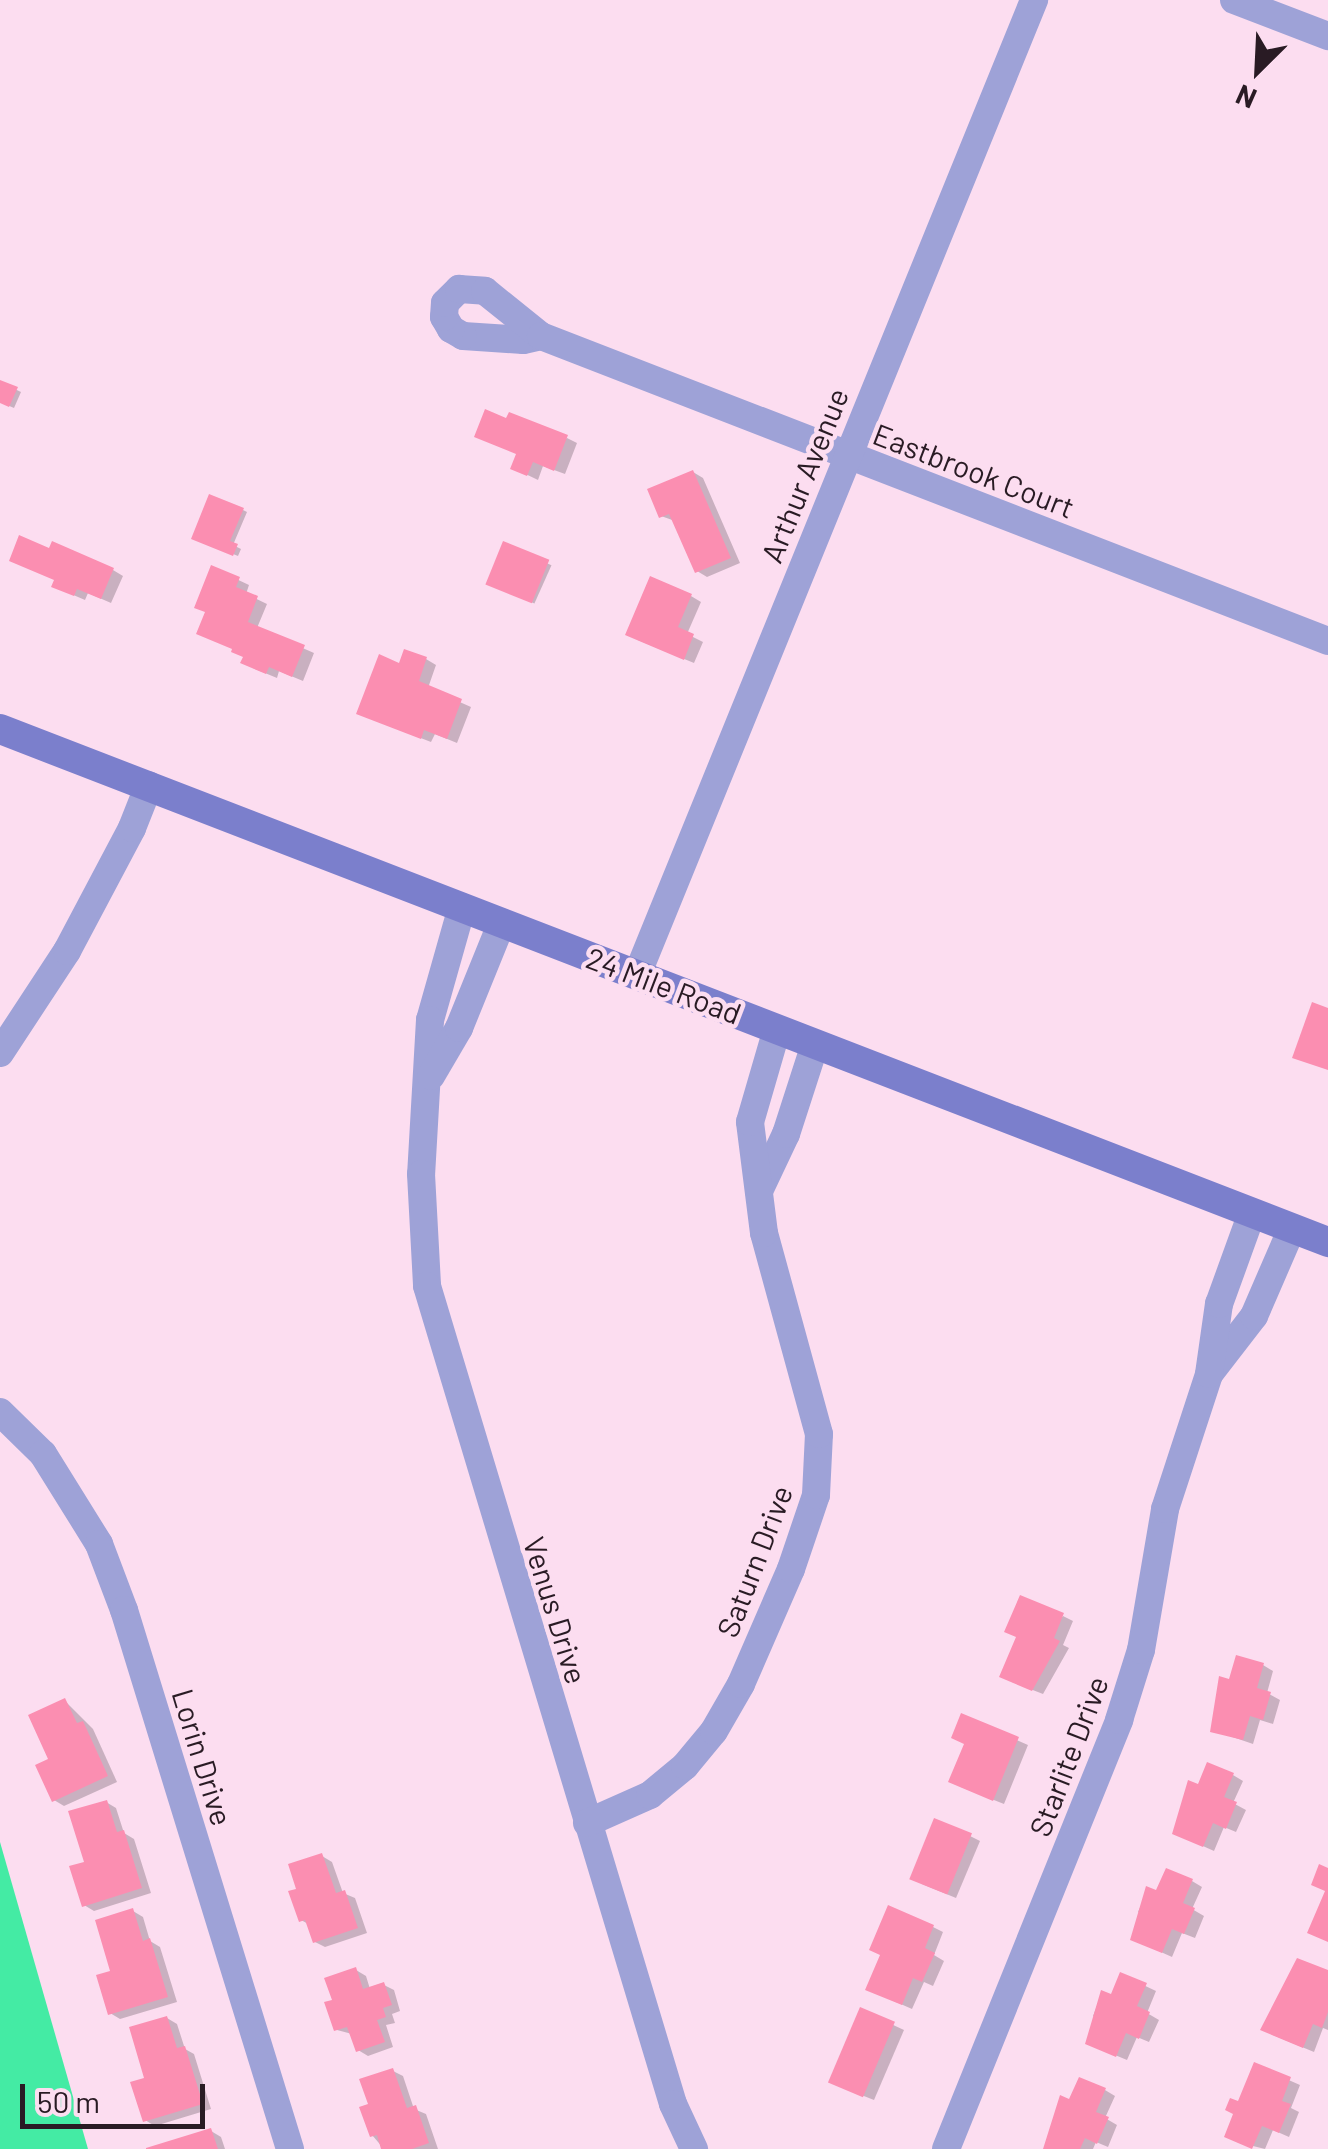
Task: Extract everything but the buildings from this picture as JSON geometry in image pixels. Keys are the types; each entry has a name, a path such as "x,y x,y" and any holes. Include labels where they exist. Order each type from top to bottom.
{"street":[{"name":"Arthur Avenue","path":"637,975 1034,0"},
{"path":"1234,0 1328,36"},
{"name":"Eastbrook Court","path":"541,336 1328,642"},
{"name":"24 Mile Road","path":"0,729 1328,1242"},
{"path":"0,1053 67,951 149,786"},
{"name":"Venus Drive","path":"462,907 430,1020 430,1078 420,1174 428,1286 673,2104 694,2149"},
{"name":"Venus Drive","path":"430,1078 459,1028 502,922"},
{"name":"Saturn Drive","path":"587,1823 650,1795 685,1766 714,1731 741,1684 784,1586 816,1495 821,1463 812,1400 764,1233 750,1122 776,1029"},
{"path":"758,1192 786,1134 815,1044"},
{"name":"Starlite Drive","path":"946,2149 1119,1720 1142,1650 1165,1509 1209,1374 1219,1304 1252,1213"},
{"name":"Starlite Drive","path":"1209,1374 1254,1316 1292,1228"},
{"name":"Lorin Drive","path":"0,1412 43,1454 105,1560 124,1610 290,2149"}],"shaded area":[{"path":"0,1842 88,2149 0,2149"}]}
